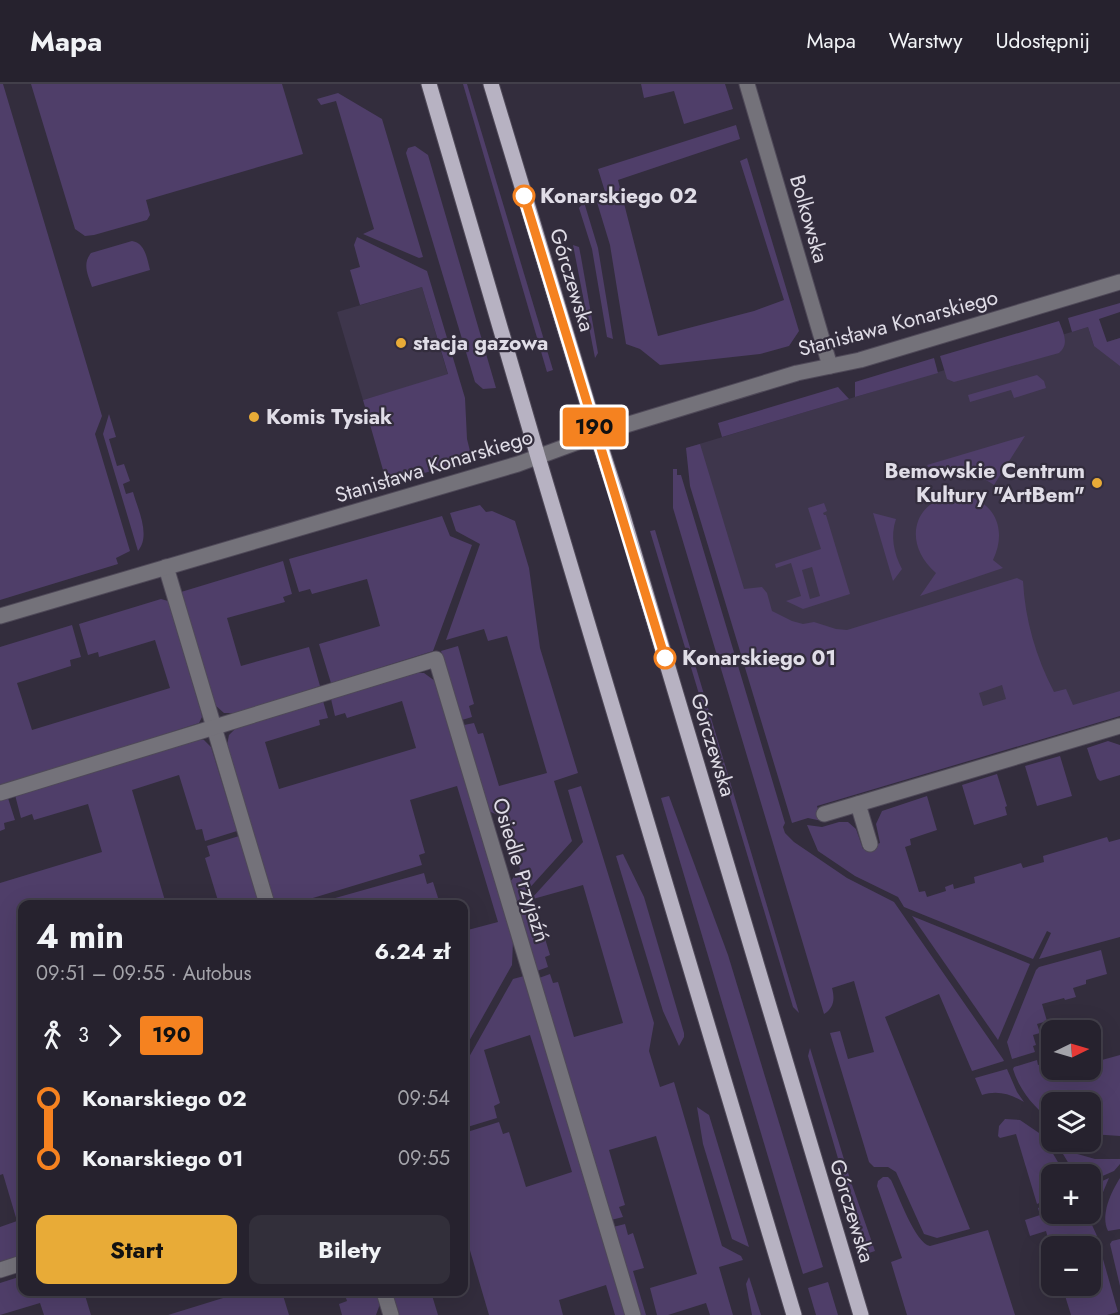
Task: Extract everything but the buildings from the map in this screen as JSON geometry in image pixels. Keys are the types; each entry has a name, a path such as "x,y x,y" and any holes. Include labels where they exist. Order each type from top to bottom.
{"main road":[{"path":"429,84 794,1315"},
{"name":"Górczewska","path":"491,84 620,506 861,1315"}],"street":[{"name":"Bolkowska","path":"747,84 830,366"},
{"name":"Stanisława Konarskiego","path":"0,616 474,478 597,435 797,373 860,360 1120,282"},
{"path":"166,567 266,900"},
{"name":"Osiedle Przyjaźń","path":"0,793 436,659 633,1315"},
{"path":"824,814 1120,726"},
{"path":"858,804 870,844"},
{"path":"0,1270 18,1264"},
{"path":"385,1296 391,1315"}],"shaded area":[{"path":"0,84 3,84 102,416 95,434 130,551 116,558 118,564 0,600"},
{"path":"31,84 282,84 303,154 146,200 150,215 147,220 85,236 75,229"},
{"path":"463,84 467,84 553,370 547,372"},
{"path":"641,84 725,84 733,109 684,124 674,91 644,98"},
{"path":"338,93 382,119 423,257 419,258 363,234 374,229 336,101 321,105 317,99"},
{"path":"736,125 740,139 618,180 658,336 754,311 784,300 740,161 747,158 799,331 789,346 760,354 660,365 640,349 626,344 610,245 596,199 606,195 598,169"},
{"path":"415,146 428,155 496,388 483,389 475,382 406,153 408,148"},
{"path":"584,202 598,248 613,339 607,337 592,249 579,208"},
{"path":"357,237 427,271 465,398 467,439 472,459 387,484 363,400 448,374 422,287 360,305 350,270 360,267 354,245"},
{"path":"132,241 143,248 150,270 92,287 86,265 91,253"},
{"path":"573,245 579,247 581,257 598,353 595,358"},
{"path":"422,287 448,375 363,400 337,312"},
{"path":"1120,303 1120,312 1099,319 1107,342 1120,338 1120,366 1094,346 1088,327 1072,332 1068,318"},
{"path":"1059,321 1065,342 1059,353 954,382 947,379 940,356"},
{"path":"1088,327 1094,346 1120,338 1120,708 798,804 686,448"},
{"path":"934,358 938,373 855,397 855,382"},
{"path":"1037,375 1044,381 1046,388 1014,398 1011,390 970,402 968,395"},
{"path":"838,387 849,399 722,437 718,423"},
{"path":"109,414 116,437 109,439 117,466 124,464 130,481 123,484 126,494 133,492 142,522 143,538 138,551 103,434"},
{"path":"1025,436 994,485 966,473 951,473 936,477 927,465"},
{"path":"700,444 744,589 762,587 767,593 772,611 803,624 814,622 847,630 1017,578 1023,581 1032,638 1054,692 1066,689 1073,705 1120,691 1120,716 817,806 822,821 808,818 792,823 690,486 686,448","holes":["1002,685 1006,699 983,706 979,693"]},
{"path":"673,469 677,469 677,475 681,475 785,823 783,827 785,833 794,842 847,878 894,902 1004,1061 972,1071 939,994 885,1017 970,1229 937,1238 924,1234 896,1172 888,1167 874,1167 869,1162 830,1033 840,1031 848,1059 874,1052 854,981 832,988 833,1003 824,1014 673,508"},
{"path":"956,494 969,496 979,501 994,516 999,536 993,560 1003,568 920,596 936,573 919,550 916,538 917,526 921,515 929,505 941,498"},
{"path":"824,503 827,511 823,513 826,515 850,594 803,609 786,601 801,596 791,563 776,568 775,564 821,549 808,508","holes":["812,567 820,596 810,599 802,570"]},
{"path":"480,505 486,512 492,511 515,521 529,568 540,648 578,773 554,781 572,841 516,903 510,882 520,869 506,818 488,811 464,725 474,723 478,734 483,733 499,786 547,773 507,636 488,641 484,629 446,640 480,544 456,531 450,513"},
{"path":"873,513 896,519 893,532 894,545 902,569 893,581"},
{"path":"442,516 450,536 472,545 433,651 331,683 319,644 380,626 367,579 312,594 310,589 299,592 289,559"},
{"path":"655,530 799,1013 793,1007 650,531"},
{"path":"283,561 292,594 283,597 285,602 227,618 241,666 309,647 320,686 236,713 224,713 215,705 181,592"},
{"path":"161,599 168,601 201,712 202,717 199,723 0,787 0,647 72,625 81,657 70,660 71,666 17,683 32,730 170,688 155,640 99,657 98,652 88,655 79,624"},
{"path":"458,646 474,704 469,706 472,717 462,720 441,651"},
{"path":"417,673 424,673 435,681 513,941 512,965 468,1043 468,930 498,922 457,786 410,800 425,853 419,855 422,865 306,900 274,900 227,745 229,735 236,728 323,701 328,718 319,720 320,725 265,742 279,789 416,748 402,701 347,718 345,713 335,716 331,699"},
{"path":"199,739 204,740 211,747 237,831 205,841 202,829 196,830 179,775 132,790 165,900 18,900 18,1257 0,1262 0,1227 17,1221 3,1174 0,1175 0,883 102,852 88,804 34,820 32,814 21,818 15,795"},
{"path":"1108,741 1120,745 1120,775 1100,781 1087,748"},
{"path":"1060,756 1072,796 1037,806 1025,766"},
{"path":"997,774 1007,806 1005,807 1007,815 974,825 962,785"},
{"path":"581,786 654,1023 649,1051 660,1087 674,1082 722,1246 741,1256 743,1260 719,1267 733,1315 710,1315 706,1303 668,1315 657,1315 650,1288 697,1274 656,1136 609,1150 625,1205 619,1207 623,1217 611,1220 539,978 550,974 553,983 558,982 574,1037 623,1023 583,885 533,899 550,955 545,957 548,967 537,971 520,915 522,909 583,842 568,790"},
{"path":"669,796 728,955 823,1267 803,1274 661,798"},
{"path":"927,796 937,830 910,839 911,845 905,847 919,892 925,891 927,897 946,891 945,887 953,884 954,889 975,883 974,877 1021,863 1023,868 1044,862 1043,856 1107,837 1109,842 1120,839 1120,937 1039,959 1051,933 1047,931 1033,959 904,907 898,897 855,876 818,851 807,825 822,827 848,822 856,829 863,849 880,843 876,824 882,811"},
{"path":"8,798 15,820 4,823 5,829 0,831 0,800"},
{"path":"239,836 258,900 218,900 205,858 210,856 207,846"},
{"path":"623,854 644,897 684,1033 679,1046 663,1011 616,856"},
{"path":"424,873 427,884 433,882 439,900 328,900"},
{"path":"912,916 1030,964 998,1040"},
{"path":"1101,950 1107,974 1086,980 1086,984 1073,988 1076,997 1042,1004 1047,1020 1041,1020 1041,1023 1037,1024 1040,1033 1033,1035 1036,1045 1033,1046 1035,1052 1012,1059 1007,1042 1039,967"},
{"path":"524,976 626,1315 615,1315 606,1285 559,1300 563,1315 489,1315 468,1244 468,1132 499,1122 503,1134 509,1132 526,1187 572,1172 530,1035 484,1050 500,1103 494,1106 497,1118 468,1127 468,1059 513,979"},
{"path":"810,1048 850,1179 875,1251 866,1254 808,1056"},
{"path":"1120,1055 1120,1136 1101,1135 1101,1092 1041,1092 1041,1112 1027,1097 1013,1069 1037,1060 1038,1065 1041,1064 1041,1080 1101,1080 1101,1060"},
{"path":"1007,1069 1024,1102 1004,1094 982,1095 975,1078"},
{"path":"697,1107 709,1115 749,1247 732,1239 703,1144"},
{"path":"1005,1119 1020,1120 1041,1134 1041,1152 1052,1152 1059,1164 1041,1164 1041,1202 1037,1204 1016,1134 1000,1138 998,1136 999,1126"},
{"path":"1062,1152 1095,1159 1120,1159 1120,1164 1114,1171 1101,1177 1101,1164 1069,1164"},
{"path":"883,1177 891,1180 913,1227 924,1243 930,1246 988,1230 1015,1315 907,1315 891,1262 902,1258 877,1186 878,1181"},
{"path":"1109,1178 1101,1197 1101,1182"},
{"path":"1120,1178 1120,1229 1108,1231 1106,1211"},
{"path":"1041,1207 1041,1224 1092,1224 1097,1236 1047,1236 1046,1231 1030,1236 1025,1220 1040,1215 1038,1208"},
{"path":"625,1224 628,1235 633,1233 644,1268 633,1271 646,1315 639,1315 613,1227"},
{"path":"1120,1239 1120,1286 1110,1244"},
{"path":"1101,1252 1118,1312 1107,1315 1071,1315 1065,1296 1101,1296"},
{"path":"18,1277 18,1296 85,1296 91,1315 44,1315 40,1303 0,1315 0,1283"},
{"path":"749,1277 761,1315 752,1315 746,1284"},
{"path":"828,1282 838,1315 816,1315 808,1288"},
{"path":"230,1296 283,1296 289,1315 168,1315"},
{"path":"345,1296 377,1296 380,1304 376,1315 342,1315 339,1304 347,1301"},
{"path":"391,1296 432,1296 438,1315 397,1315"}],"bus line":[{"name":"190","path":"524,196 665,658"}],"place":[{"name":"Konarskiego 02","path":"524,196"},
{"name":"stacja gazowa","path":"401,343"},
{"name":"Komis Tysiak","path":"254,417"},
{"name":"Bemowskie Centrum Kultury \"ArtBem\"","path":"1097,483"},
{"name":"Konarskiego 01","path":"665,658"}]}
